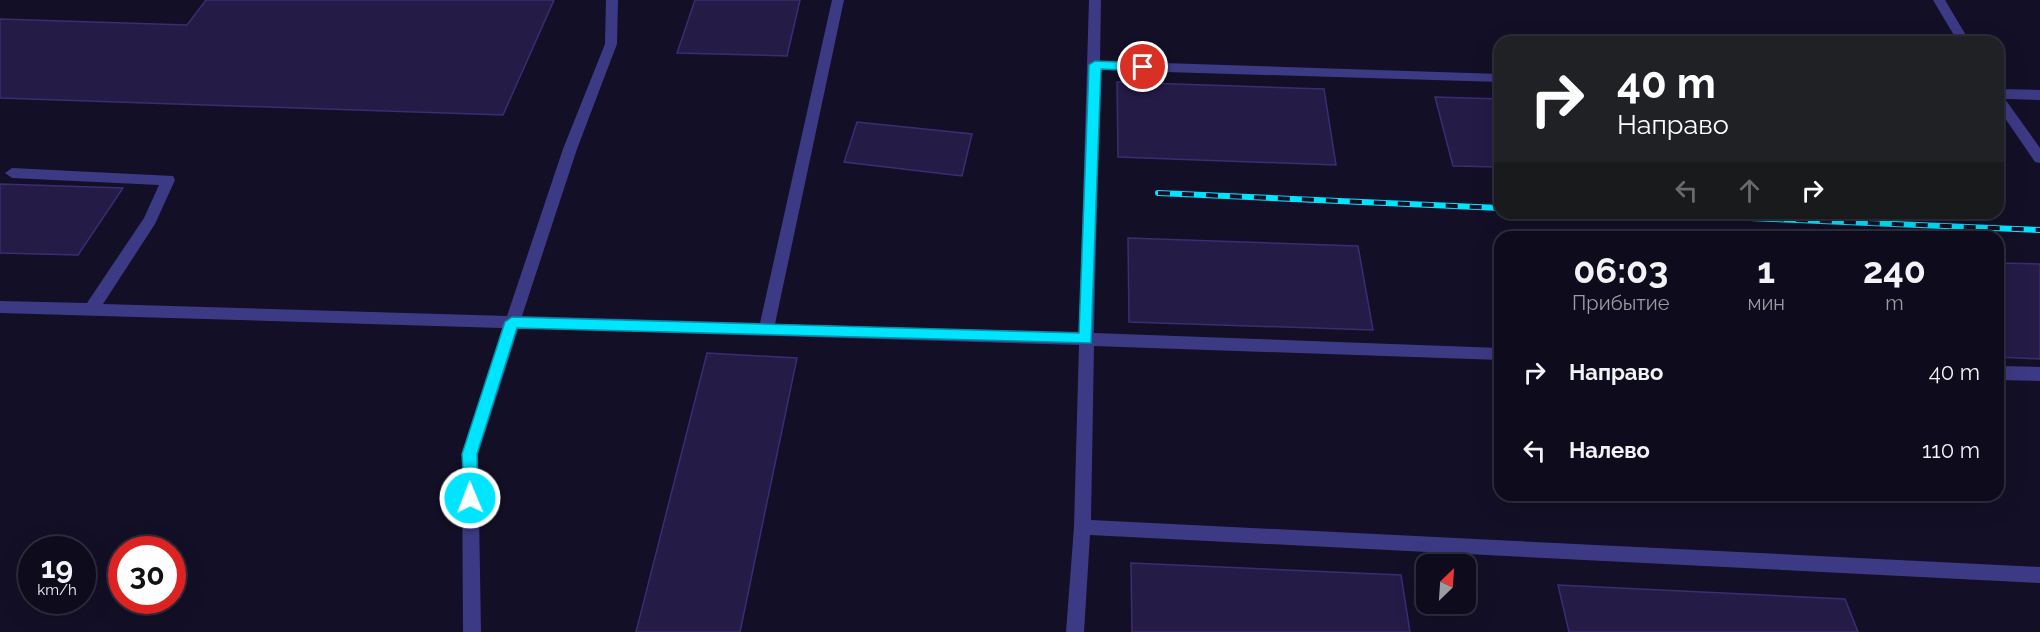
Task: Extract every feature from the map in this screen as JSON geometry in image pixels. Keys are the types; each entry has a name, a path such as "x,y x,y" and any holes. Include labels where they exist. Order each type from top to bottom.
{"street":[{"path":"472,632 470,454 570,148 611,44 612,0"},
{"path":"766,331 838,0"},
{"path":"1075,632 1082,527 1095,0"},
{"path":"1939,0 1960,36"},
{"path":"1095,65 1494,78"},
{"path":"2004,96 2040,95"},
{"path":"2004,105 2040,158"},
{"path":"12,173 168,180 150,220 90,311"},
{"path":"0,307 1086,339 1494,354"},
{"path":"2004,373 2040,374"},
{"path":"1082,527 2040,574"}],"building":[{"path":"206,0 554,0 503,115 0,98 0,19 187,25"},
{"path":"695,0 800,0 787,56 677,53"},
{"path":"1117,82 1324,89 1336,165 1118,157"},
{"path":"1435,97 1494,99 1494,167 1453,166"},
{"path":"857,122 972,134 962,176 844,162"},
{"path":"0,184 123,188 78,255 0,253"},
{"path":"1128,238 1358,246 1373,330 1129,322"},
{"path":"2004,263 2040,264 2040,359 2004,357"},
{"path":"707,353 797,358 740,632 636,632"},
{"path":"1131,563 1401,575 1410,632 1132,632"},
{"path":"1558,585 1845,599 1858,632 1569,632"}],"railway":[{"path":"1158,193 1494,208"},
{"path":"1773,219 2040,230"}],"route":[{"path":"470,498 470,454 512,322 1086,339 1095,65 1143,67"}]}
